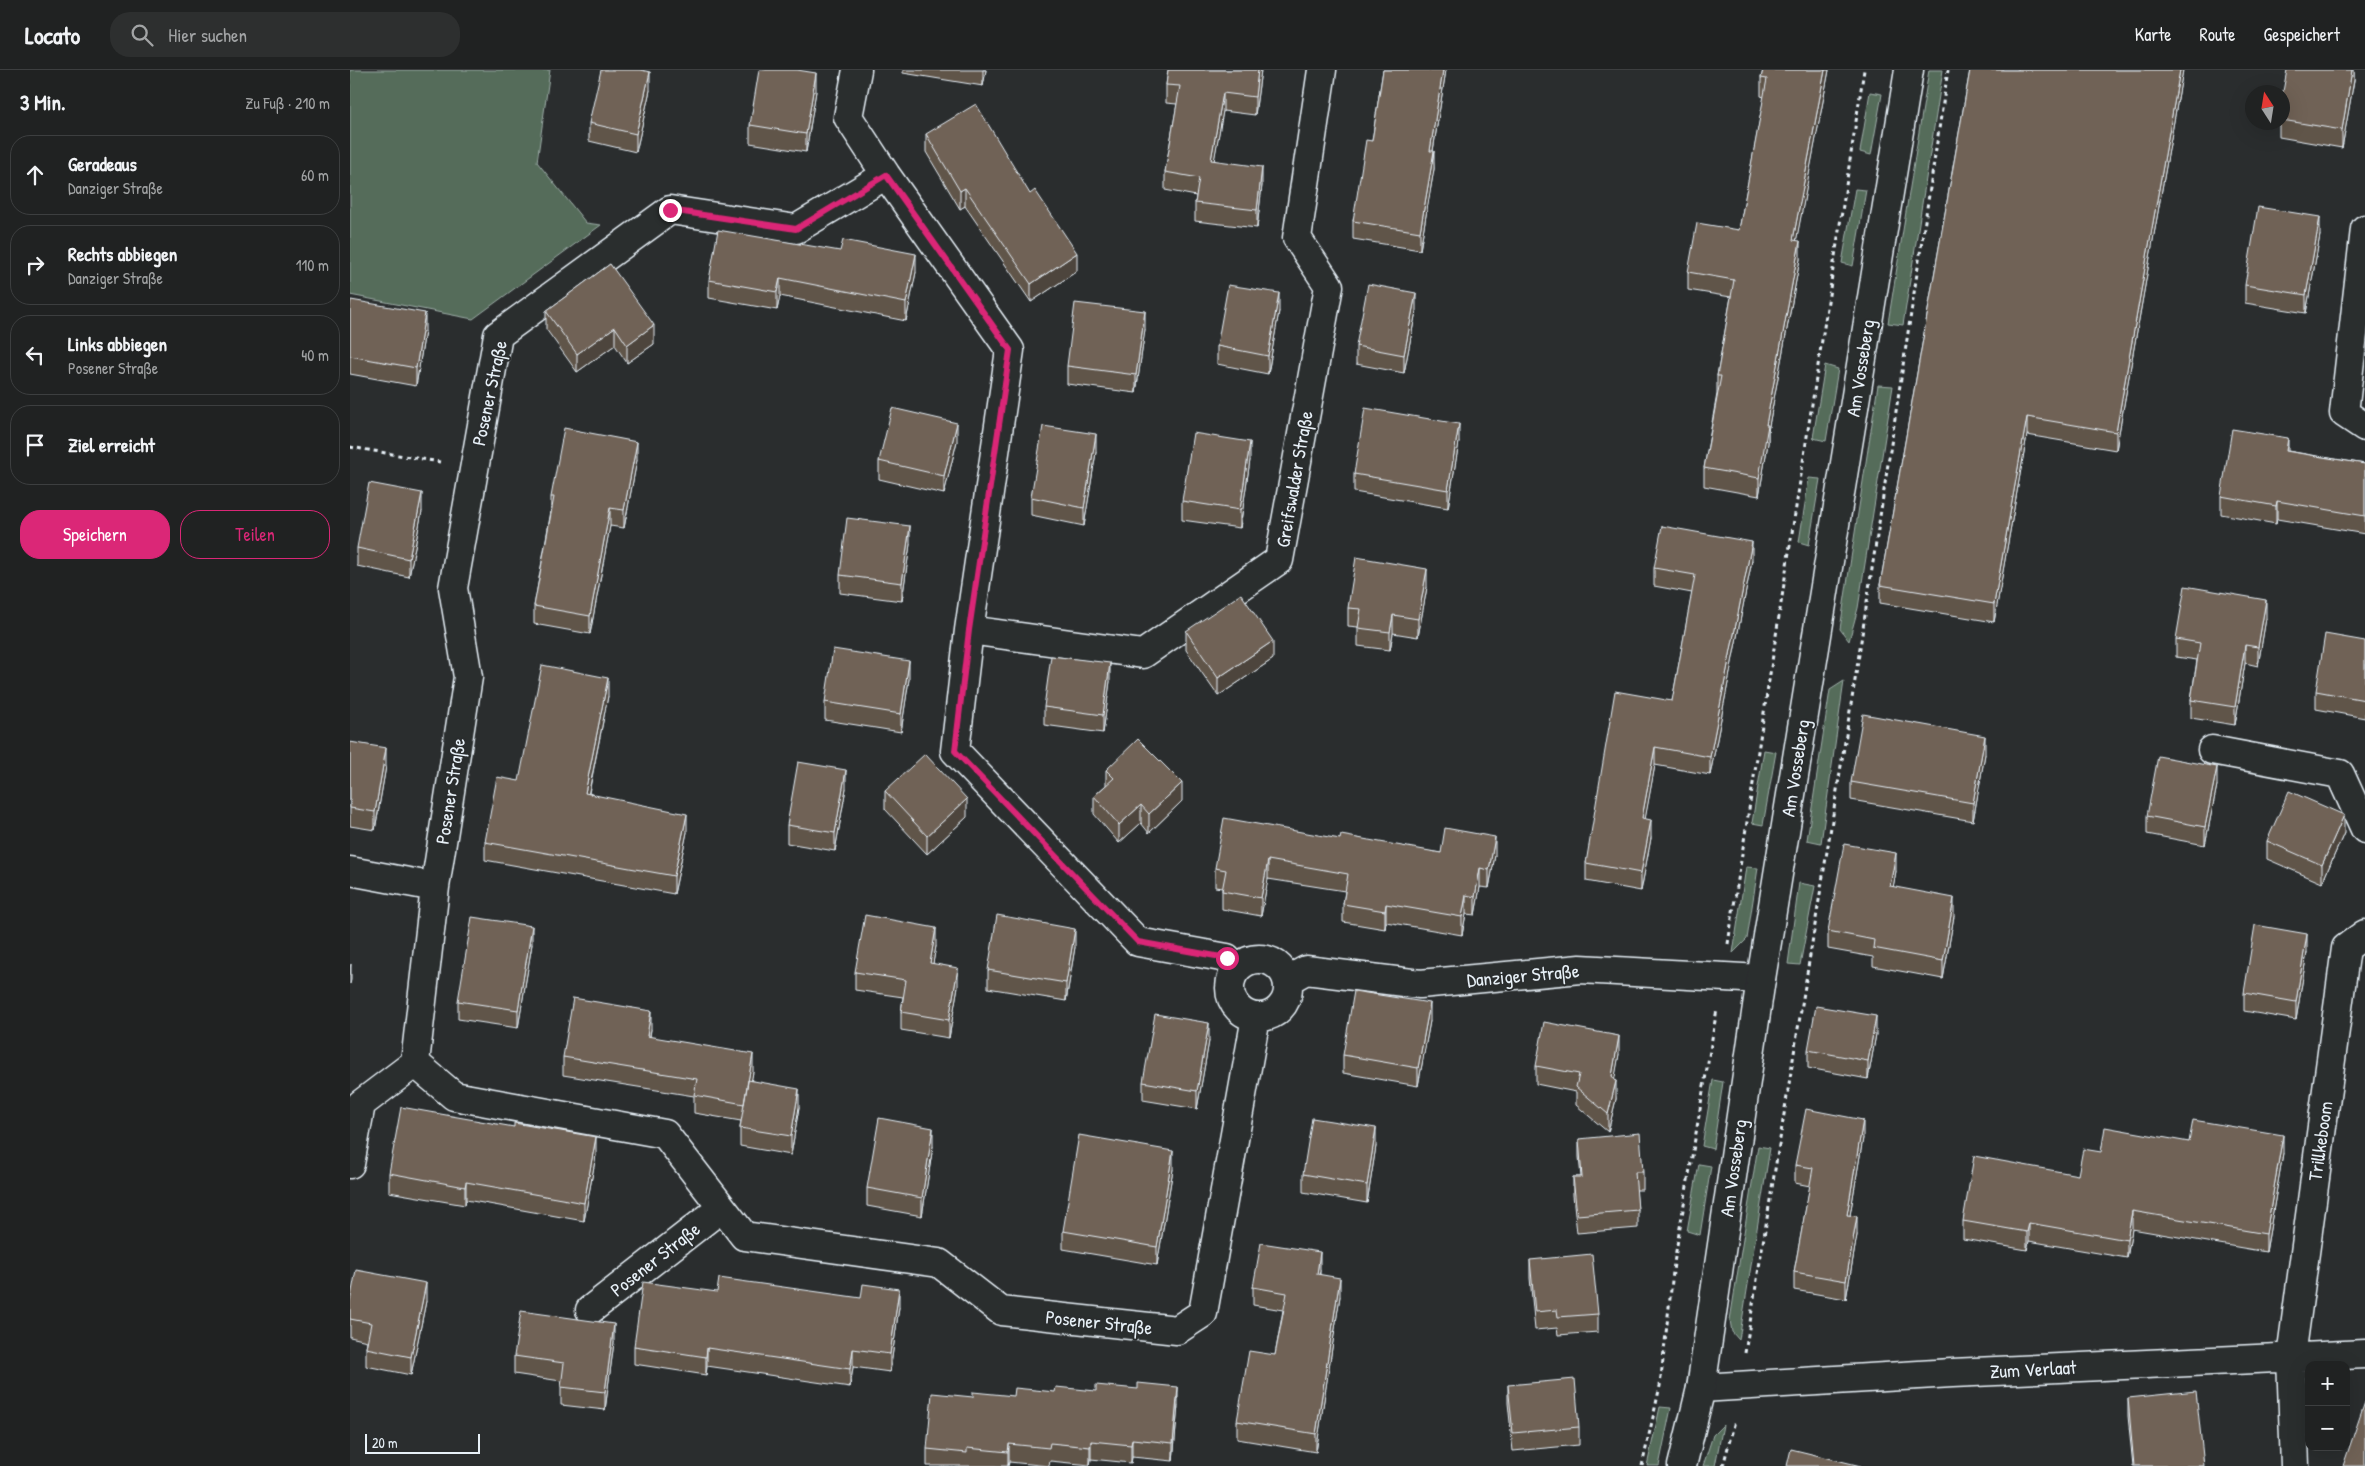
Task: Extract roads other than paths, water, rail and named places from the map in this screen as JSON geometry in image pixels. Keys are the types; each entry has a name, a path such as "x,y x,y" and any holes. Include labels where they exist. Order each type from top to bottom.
{"street":[{"path":"857,70 848,116 886,175 1010,350 969,630 955,751 1138,942 1227,958 1236,970"},
{"name":"Greifswalder Straße","path":"969,630 1143,654 1279,560 1329,286 1296,238 1322,70"},
{"name":"Am Vosseberg","path":"1682,1466 1701,1388 1761,979 1909,70"},
{"name":"Posener Straße","path":"886,175 796,229 670,210 498,335 453,588 468,677 436,887 415,1062 454,1096 665,1134 720,1209 744,1236 940,1263 1001,1311 1177,1330 1203,1313 1256,1017"},
{"path":"2365,229 2344,413 2365,427"},
{"path":"2212,750 2340,774 2365,829"},
{"path":"350,871 436,887"},
{"name":"Trillkeboom","path":"2295,1466 2291,1358 2346,948 2365,934"},
{"path":"1266,960 1279,966 1288,980 1288,995 1281,1008 1271,1015 1256,1017 1241,1011 1232,999 1230,985 1236,970 1249,961 1266,960"},
{"name":"Danziger Straße","path":"1288,980 1306,970 1420,984 1580,969 1761,979"},
{"path":"350,1164 361,1104 415,1062"},
{"name":"Posener Straße","path":"590,1310 720,1209"},
{"name":"Zum Verlaat","path":"1701,1388 2365,1354"}]}
